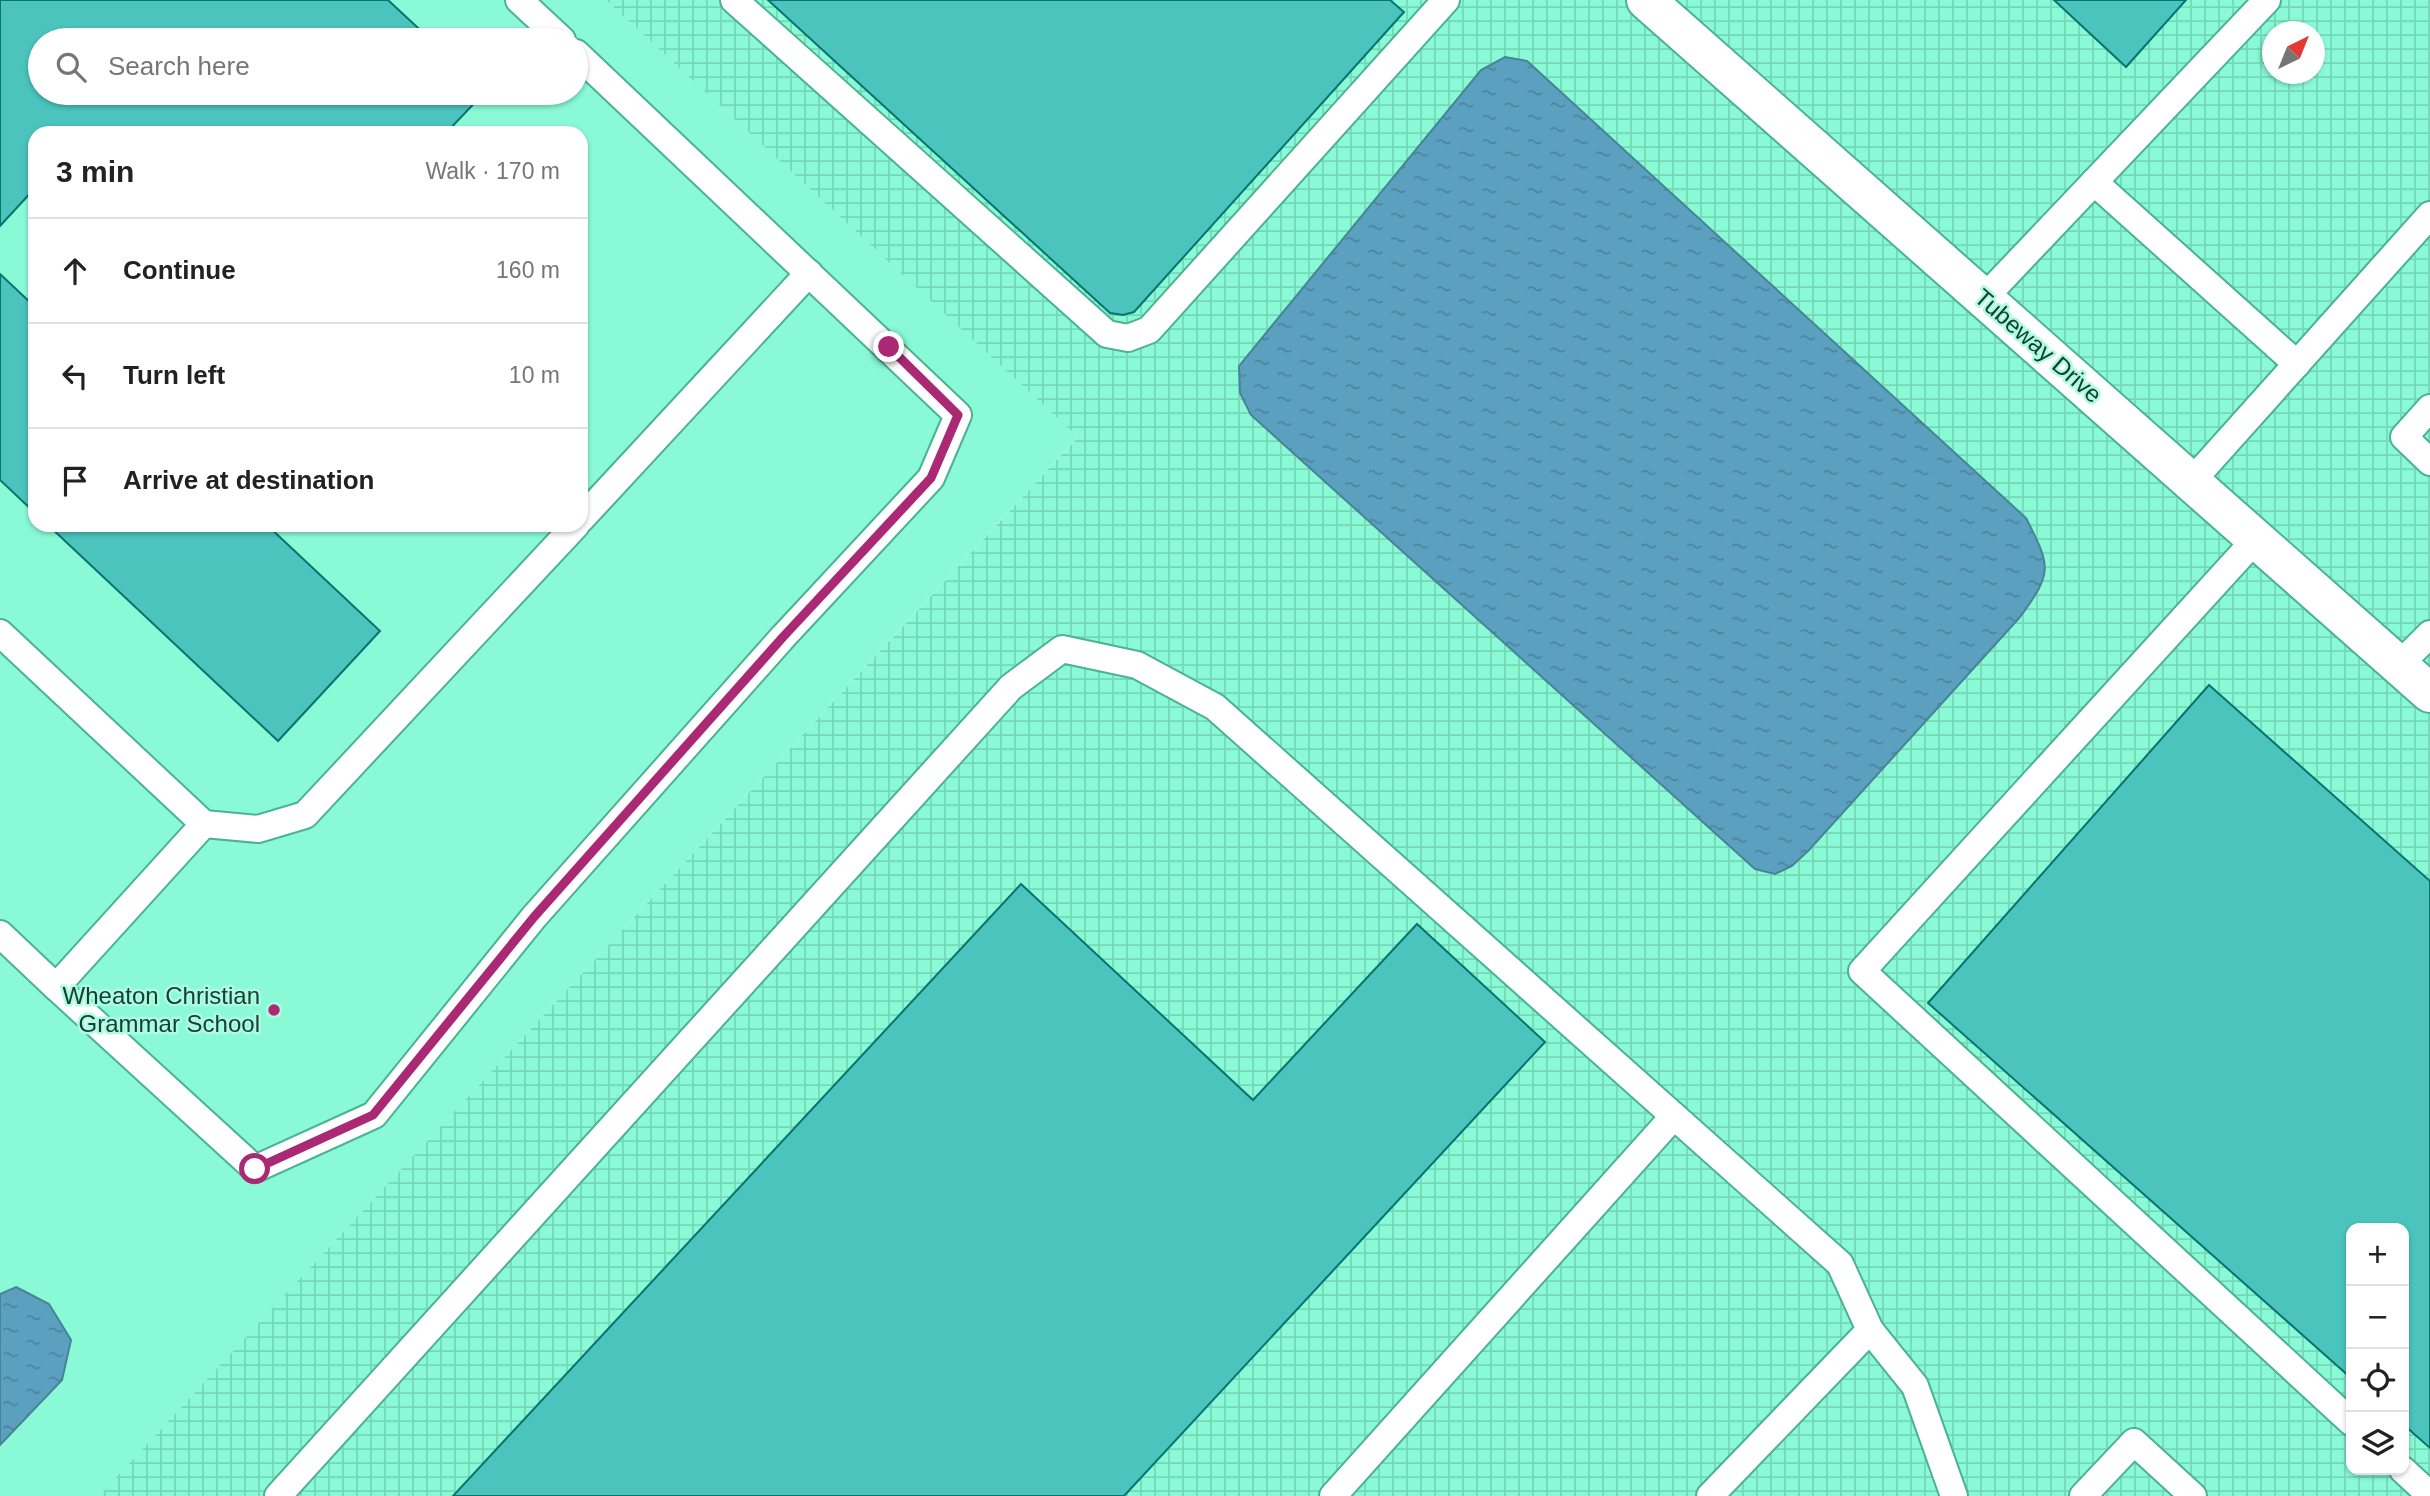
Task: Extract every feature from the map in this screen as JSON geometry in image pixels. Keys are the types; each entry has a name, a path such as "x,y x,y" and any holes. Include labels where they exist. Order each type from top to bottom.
{"street":[{"name":"Tubeway Drive","path":"1646,0 2430,693"}],"lane":[{"path":"519,0 549,28"},
{"path":"734,0 1107,334 1128,338 1149,330 1446,0"},
{"path":"1984,298 2267,0"},
{"path":"0,934 255,1169 373,1115 534,917 783,637 931,478 958,415 588,64"},
{"path":"2094,183 2297,364"},
{"path":"2191,482 2430,215"},
{"path":"588,511 808,273"},
{"path":"2430,408 2404,437 2430,462"},
{"path":"0,633 204,824 258,829 305,815 569,532"},
{"path":"2256,539 1862,971 2346,1417"},
{"path":"2399,665 2430,634"},
{"path":"278,1496 1012,687 1062,649 1138,665 1215,707 1840,1264 1870,1330 1915,1386 1954,1496"},
{"path":"56,986 204,824"},
{"path":"1333,1496 1674,1116"},
{"path":"1710,1496 1870,1330"},
{"path":"2083,1496 2134,1441 2193,1496"},
{"path":"2408,1475 2430,1495"}],"shaded area":[{"name":"Wheaton Christian Grammar School","path":"0,0 606,0 1078,436 99,1496 0,1496"},
{"path":"606,0 2430,0 2430,1496 99,1496 1078,437"}],"water":[{"path":"1505,57 1527,61 2026,518 2044,559 2043,579 2020,617 1809,850 1792,866 1775,874 1755,869 1251,415 1240,393 1239,366 1481,70"},
{"path":"16,1287 49,1304 71,1340 62,1380 0,1445 0,1294"}],"building":[{"path":"0,0 388,0 418,28 28,28 28,105 473,105 453,126 28,126 28,196 0,226"},
{"path":"768,0 1390,0 1404,12 1134,312 1123,315 1110,313"},
{"path":"2054,0 2186,0 2126,67"},
{"path":"0,274 28,300 28,506 0,480"},
{"path":"55,532 274,532 380,631 278,741"},
{"path":"2209,685 2430,881 2430,1448 2409,1429 2409,1223 2346,1223 2346,1374 1928,1003"},
{"path":"1021,884 1253,1100 1417,924 1545,1042 1124,1496 453,1496"}],"place":[{"name":"Wheaton Christian Grammar School","path":"274,1010"}],"route":[{"path":"255,1169 373,1115 534,917 783,637 931,478 958,415 889,347"}]}
